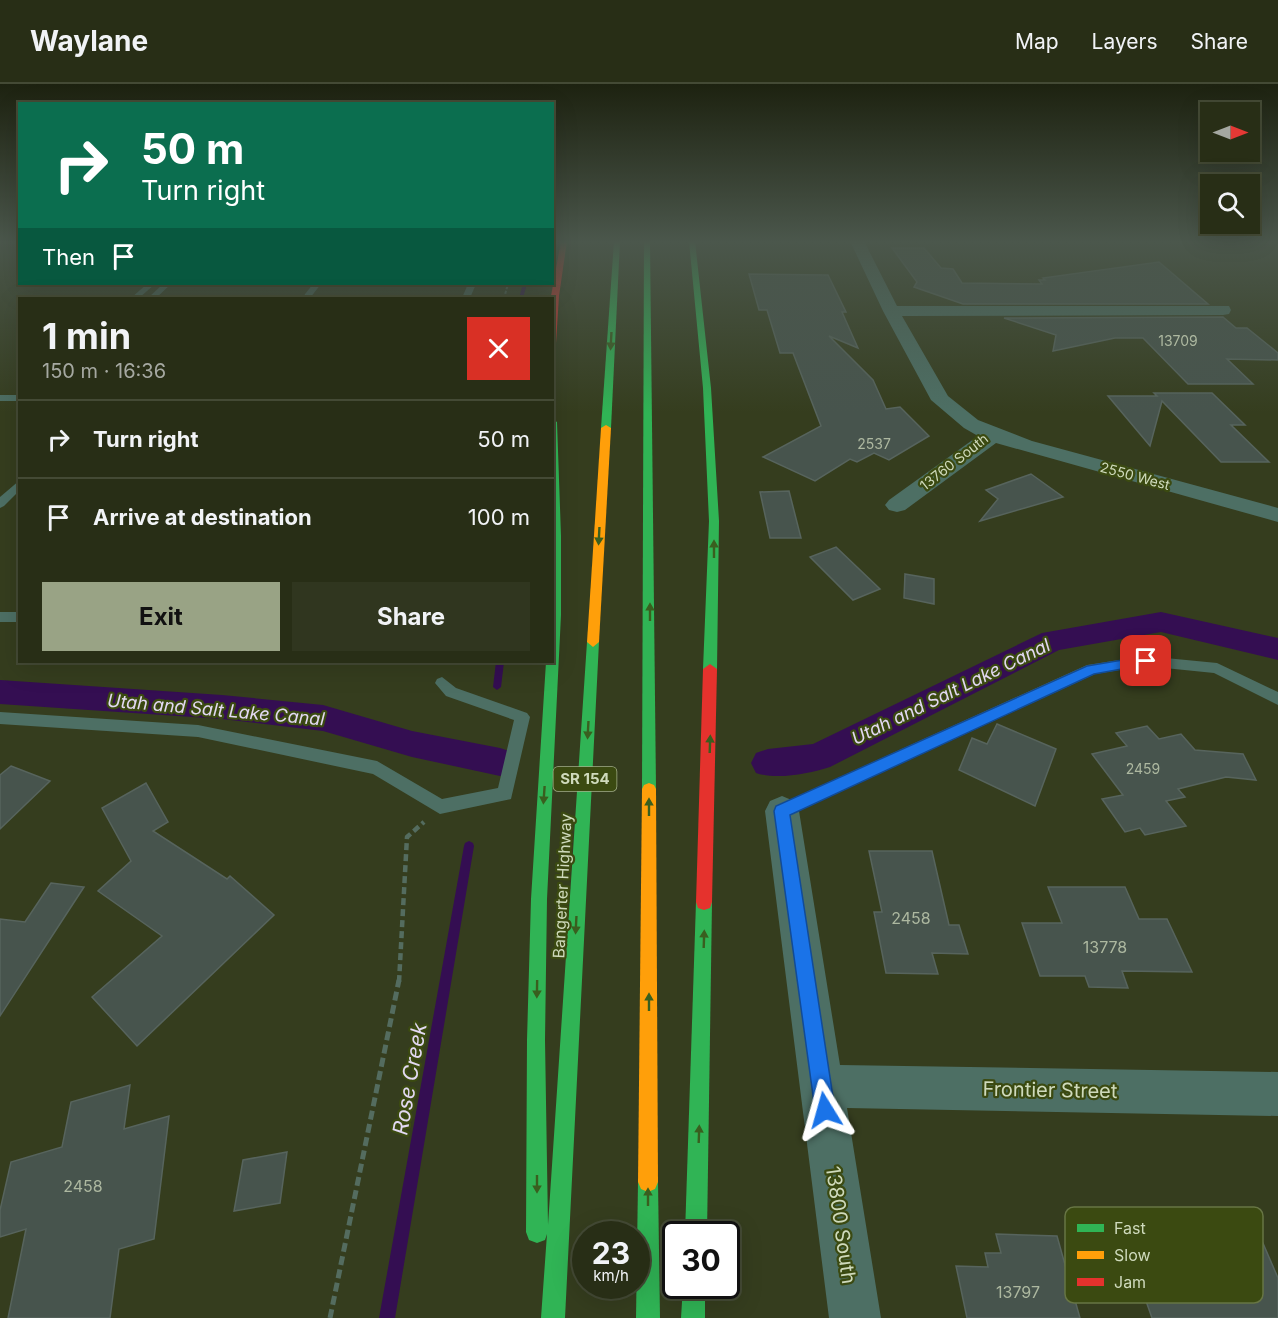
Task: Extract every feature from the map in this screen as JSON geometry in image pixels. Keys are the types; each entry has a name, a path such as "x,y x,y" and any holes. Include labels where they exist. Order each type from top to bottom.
{"highway":[{"name":"Bangerter Highway","path":"553,1318 614,299"},
{"path":"648,299 650,569 648,1318"},
{"path":"696,1221 714,521 707,388 698,299"},
{"path":"554,479 556,536 554,633"},
{"path":"537,1247 536,1040 539,899 552,663"},
{"path":"693,1318 694,1299"}],"street":[{"name":"13760 South","path":"885,299 941,400 954,412 993,435 897,505"},
{"path":"891,311 1223,310"},
{"name":"2550 West","path":"993,435 1278,515"},
{"name":"13800 South","path":"782,811 855,1318"},
{"name":"Frontier Street","path":"821,1086 1278,1094"}],"lane":[{"path":"0,398 18,398"},
{"path":"0,504 18,485"},
{"path":"0,617 18,617"},
{"path":"782,811 1092,669 1146,661 1217,668 1278,699"},
{"path":"0,718 198,731 377,768 440,807 505,794 522,717 451,693 442,682"}],"path":[{"path":"330,1318 401,972 407,837 440,807"}],"building":[{"path":"756,299 839,299 846,312 842,312 858,348 829,336 873,380 886,409 900,407 929,436 889,460 874,453 857,462 850,459 815,481 763,457 821,426 793,353 780,353 767,310 759,310"},
{"path":"947,299 1202,299 1208,304 963,304"},
{"path":"1223,317 1236,328 1247,328 1278,353 1278,360 1227,359 1253,384 1188,384 1143,338 1115,338 1053,351 1056,335 1004,318"},
{"path":"1154,393 1212,393 1245,425 1231,425 1269,462 1221,462 1162,401 1150,446 1108,396 1157,396"},
{"path":"1031,474 1063,497 980,521 998,499 986,490"},
{"path":"789,491 801,538 770,538 760,492"},
{"path":"836,547 880,589 853,600 810,557"},
{"path":"905,574 934,579 934,604 904,598"},
{"path":"997,724 1056,749 1035,806 959,770 972,738 987,744"},
{"path":"1147,726 1159,739 1181,734 1195,750 1243,754 1256,780 1226,777 1178,789 1185,797 1166,801 1186,826 1145,835 1140,828 1125,832 1102,799 1123,795 1092,754 1127,746 1116,733"},
{"path":"11,766 50,781 0,829 0,775"},
{"path":"146,783 168,822 153,831 227,879 230,876 274,915 137,1046 92,997 162,936 98,891 131,861 102,808"},
{"path":"869,851 932,851 949,925 959,925 968,954 932,953 938,974 886,973 874,912 882,912"},
{"path":"51,883 84,887 0,1016 0,919 25,922"},
{"path":"1048,887 1125,887 1139,919 1167,919 1192,972 1122,971 1128,988 1089,987 1085,976 1040,976 1022,923 1062,923"},
{"path":"130,1085 124,1129 169,1116 154,1239 119,1249 110,1318 8,1318 26,1229 0,1237 0,1210 11,1162 62,1147 71,1102"},
{"path":"287,1152 280,1203 234,1211 243,1160"},
{"path":"996,1234 1057,1236 1065,1265 1065,1303 1076,1303 1080,1318 967,1318 956,1266 988,1267 985,1253 1001,1253"},
{"path":"1263,1243 1278,1278 1278,1318 1152,1318 1147,1303 1263,1303"}],"waterway":[{"name":"Utah and Salt Lake Canal","path":"768,763 818,757 1052,641 1161,622 1278,649"},
{"name":"Rose Creek","path":"497,687 500,663"},
{"name":"Utah and Salt Lake Canal","path":"0,692 222,707 323,718 412,744 500,762"},
{"name":"Rose Creek","path":"387,1318 469,846"}],"traffic: fast":[{"path":"606,428 614,299"},
{"path":"647,299 649,789"},
{"path":"698,299 707,388 714,521 710,669"},
{"path":"554,479 556,536 554,633"},
{"path":"553,1318 593,642"},
{"path":"537,1232 536,1040 539,899 552,663"},
{"path":"696,1221 704,902"},
{"path":"648,1182 648,1318"},
{"path":"693,1318 694,1299"}],"traffic: slow":[{"path":"593,642 606,428"},
{"path":"648,1182 649,789"}],"traffic: jam":[{"path":"554,312 555,299"},
{"path":"704,902 710,669"}],"route":[{"path":"825,1110 782,811 1092,669 1146,661"}]}
